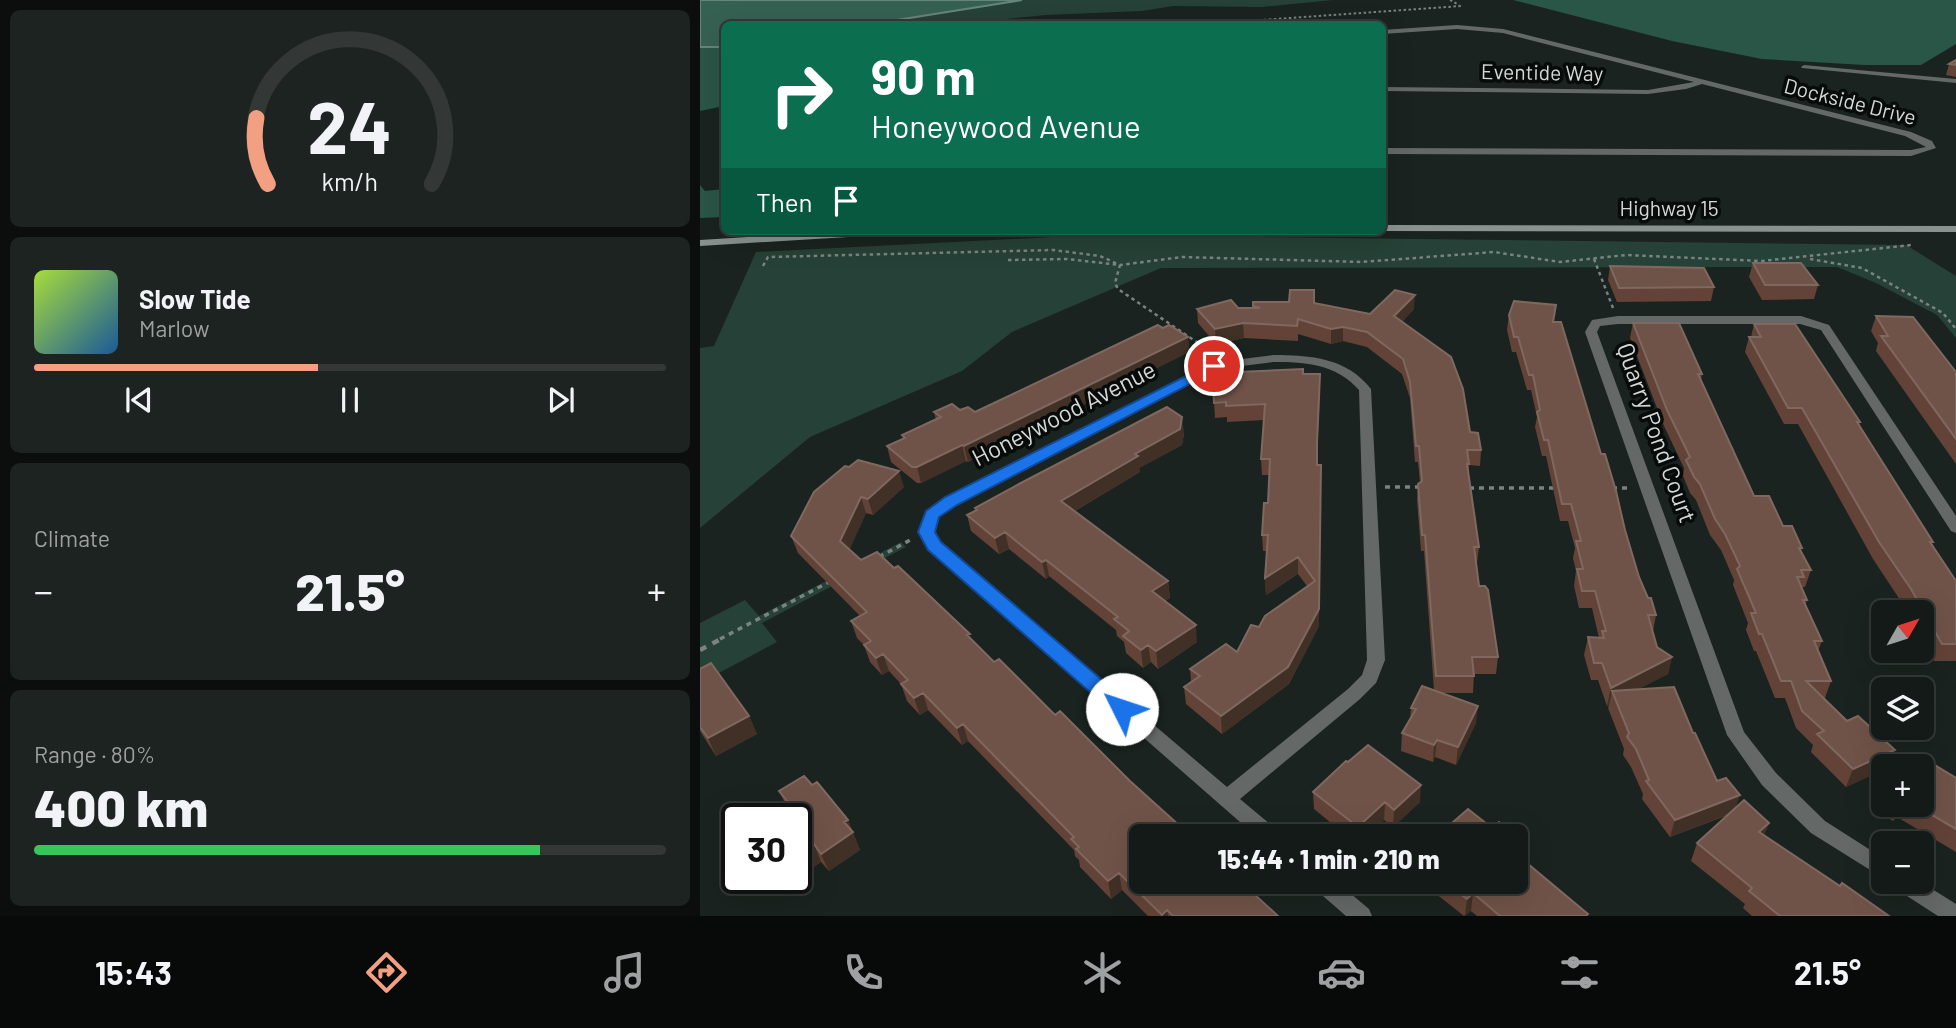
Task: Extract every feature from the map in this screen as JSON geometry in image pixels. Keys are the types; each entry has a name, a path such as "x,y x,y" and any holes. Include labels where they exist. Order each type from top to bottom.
{"main road":[{"name":"Highway 15","path":"1386,228 1956,229"},
{"path":"700,243 831,235"}],"street":[{"name":"Dockside Drive","path":"1386,32 1457,27 1488,28 1908,134 1929,143 1931,148 1912,153 1386,151"},
{"name":"Eventide Way","path":"1386,89 1648,92 1686,87 1701,82"},
{"name":"Quarry Pond Court","path":"1871,861 1818,827 1769,779 1736,735 1591,332 1596,323 1618,320 1801,320 1825,328 1956,528"},
{"name":"Honeywood Avenue","path":"926,532 932,514 951,501 1214,366 1243,360 1313,360 1333,363 1350,371 1365,388 1376,660 1370,678 1354,694 1226,799"},
{"path":"926,532 934,546 1256,824"},
{"path":"1336,894 1362,916"},
{"path":"1922,894 1956,916"}],"lane":[{"path":"1804,67 1956,81"}],"path":[{"path":"1247,21 1461,6 1450,0"},
{"path":"1008,260 1067,259 1119,265 1182,257 1362,262 1494,251 1560,262 1626,255 1762,261 1920,244"},
{"path":"762,266 768,257 1053,250 1100,256 1119,265 1121,269 1115,284 1118,289 1228,363"},
{"path":"1808,258 1863,268 1943,313 1956,329"},
{"path":"1594,259 1618,320"},
{"path":"1368,487 1424,487"},
{"path":"1466,488 1564,488"},
{"path":"1606,488 1648,488"},
{"path":"867,563 926,532"},
{"path":"700,650 843,575"}],"shaded area":[{"path":"700,0 1022,0 891,21 721,21 721,47 700,47"},
{"path":"1022,0 1333,0 1261,7 1173,6 1142,11 1046,15 987,21 891,21"},
{"path":"1513,0 1956,0 1956,44 1921,65 1865,65 1762,59 1672,41"},
{"path":"700,47 721,47 721,107 700,111"},
{"path":"700,185 705,191 721,189 721,217 700,218"},
{"path":"1093,235 1906,245 1956,276 1956,338 1937,315 1876,283 1837,267 1161,268 1012,332 962,371 810,437 700,528 700,348 714,346 756,252"},
{"path":"901,542 906,547 762,623 777,642 700,683 700,623 745,600 759,616"}],"building":[{"path":"1753,263 1801,263 1818,285 1765,285"},
{"path":"1610,266 1704,268 1714,287 1619,288"},
{"path":"1290,290 1314,290 1314,303 1370,314 1395,290 1415,295 1394,316 1451,357 1463,389 1470,432 1478,433 1481,450 1467,450 1467,464 1479,547 1474,547 1479,586 1485,586 1488,590 1498,657 1472,657 1474,676 1436,676 1425,535 1422,535 1418,484 1422,481 1419,446 1416,446 1410,382 1403,359 1367,332 1343,327 1331,329 1298,319 1297,326 1243,323 1215,329 1197,309 1231,300 1238,308 1260,308 1253,306 1253,302 1289,302"},
{"path":"1514,301 1556,305 1553,322 1561,322 1601,454 1605,454 1639,577 1648,598 1651,598 1656,615 1648,615 1657,647 1672,657 1611,688 1602,663 1594,663 1588,637 1604,638 1602,631 1606,631 1595,591 1582,591 1577,569 1583,569 1576,541 1581,541 1571,504 1562,504 1548,440 1544,440 1537,412 1540,410 1533,375 1529,375 1518,337 1514,337 1509,315"},
{"path":"1876,316 1913,317 1956,372 1956,439 1881,336 1888,336"},
{"path":"1633,323 1679,323 1702,374 1698,374 1754,496 1769,496 1783,526 1792,526 1802,548 1799,548 1811,570 1801,570 1804,577 1797,577 1807,600 1803,600 1822,641 1814,641 1831,681 1806,681 1847,721 1858,716 1871,728 1871,740 1884,740 1895,750 1886,754 1871,754 1871,761 1853,769 1817,734 1824,731 1802,711 1791,681 1781,681 1751,613 1756,613 1737,569 1740,566 1686,460 1690,457 1667,410"},
{"path":"1754,324 1795,324 1860,422 1857,422 1956,581 1956,644 1942,644 1934,630 1934,600 1917,600 1879,542 1802,408 1788,408 1749,337 1761,337"},
{"path":"1158,325 1163,328 1169,325 1188,337 917,467 912,467 887,446 905,438 902,435 941,417 934,412 952,404 960,410 968,407 975,412"},
{"path":"1303,369 1303,374 1320,374 1317,443 1317,465 1321,465 1319,609 1288,667 1221,716 1184,687 1200,676 1190,669 1226,644 1237,652 1251,625 1259,627 1265,616 1315,581 1298,557 1265,578 1268,535 1262,535 1264,503 1268,503 1270,459 1261,459 1265,404 1226,406 1226,402 1214,403 1213,384 1228,381 1228,376 1239,375 1239,372"},
{"path":"1167,407 1182,417 1180,429 1061,501 1168,581 1152,591 1196,625 1156,651 1148,645 1141,650 1123,636 1129,631 1114,619 1118,617 1046,560 1042,562 1005,532 995,538 967,515 1019,484"},
{"path":"858,460 899,471 868,499 861,497 840,541 861,560 877,552 894,568 898,566 970,634 967,635 994,662 999,659 1055,715 1060,711 1178,824 1129,824 1129,883 1119,873 1108,881 1076,849 1079,847 1071,839 1074,837 963,724 957,728 923,693 914,698 901,684 908,680 883,654 876,658 864,645 871,641 851,621 867,612 791,536 814,492 845,466 849,467"},
{"path":"711,663 749,716 708,738 700,727 700,669"},
{"path":"1422,686 1478,706 1458,747 1437,740 1434,745 1402,733 1416,709 1411,708"},
{"path":"1674,687 1717,781 1726,778 1740,795 1675,820 1646,781 1649,780 1636,749 1627,737 1629,733 1612,691"},
{"path":"1368,745 1421,785 1394,810 1385,802 1361,824 1354,824 1313,792"},
{"path":"1934,765 1956,778 1956,829 1934,816"},
{"path":"804,776 812,785 817,782 848,820 844,822 853,832 821,854 814,844 812,845 812,803 784,803 787,801 779,791"},
{"path":"1744,800 1769,823 1759,832 1840,886 1842,883 1889,916 1780,916 1749,891 1752,888 1697,843"},
{"path":"1468,809 1487,824 1451,824"},
{"path":"1528,864 1588,914 1586,916 1500,916 1474,894 1528,894"},
{"path":"1140,894 1254,894 1278,916 1173,916 1167,910 1162,915"}],"route":[{"path":"1122,709 934,546 926,532 932,514 951,501 1214,366"}]}
